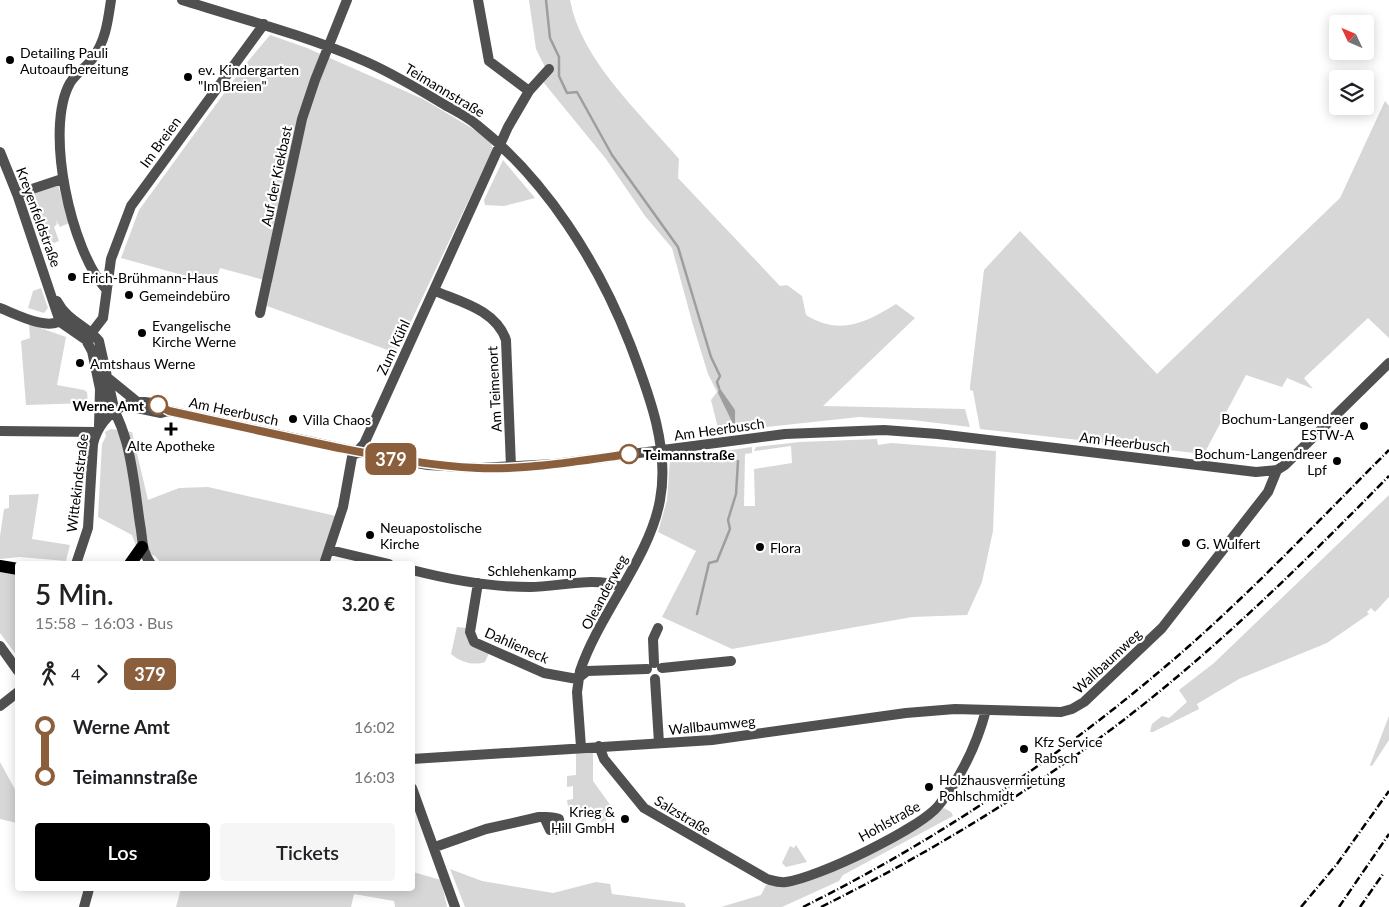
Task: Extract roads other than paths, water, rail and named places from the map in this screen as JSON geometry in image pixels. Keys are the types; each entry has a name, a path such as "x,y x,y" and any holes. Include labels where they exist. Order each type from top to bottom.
{"main road":[{"path":"132,561 142,547"},
{"path":"0,566 15,568"}],"street":[{"path":"106,289 96,277 71,215 62,180 59,116 70,83 93,58 104,36 111,0"},
{"name":"Teimannstraße","path":"182,0 264,24 364,60 425,92 475,123 500,145 545,194 575,238 600,281 623,326 639,368 656,422 660,450"},
{"name":"Auf der Kiekbast","path":"260,314 301,124 328,46 347,0"},
{"path":"478,0 489,61 529,91"},
{"name":"Im Breien","path":"89,337 103,318 113,250 131,206 264,24"},
{"name":"Zum Kühl","path":"325,561 343,507 352,457 364,444 508,127 529,91 549,69"},
{"name":"Kreyenfeldstraße","path":"0,152 17,194 51,292 63,319 103,349 114,411"},
{"path":"17,194 62,180"},
{"name":"Am Teimenort","path":"435,291 484,312 497,322 503,330 506,340 511,467"},
{"path":"0,308 45,324 63,319"},
{"name":"Kreyenfeldstraße","path":"89,337 100,389 98,429"},
{"name":"Wallbaumweg","path":"415,759 737,738 906,713 986,710 1061,712 1072,709 1084,702 1162,628 1268,492 1277,470 1285,465 1389,363"},
{"path":"109,379 133,404"},
{"name":"Kreyenfeldstraße","path":"100,389 119,417 125,432 141,526 142,547"},
{"name":"Am Heerbusch","path":"114,411 133,404 162,406 169,411 357,451 428,464 480,468 555,464 785,434 884,430 938,434 1256,472 1277,470"},
{"name":"Wittekindstraße","path":"77,561 88,528 94,444 98,429 114,411"},
{"path":"0,431 98,429"},
{"name":"Oleanderweg","path":"581,747 577,679 583,660 650,534 656,517 662,484 660,450"},
{"path":"142,547 149,561"},
{"path":"330,550 376,561"},
{"name":"Schlehenkamp","path":"415,571 478,583 530,587 609,582 621,587"},
{"name":"Dahlieneck","path":"478,583 470,632 474,642 544,673 577,679"},
{"path":"654,667 653,638 658,628"},
{"path":"0,646 15,667"},
{"path":"577,679 587,671 732,662"},
{"name":"Wallbaumweg","path":"654,667 648,676 655,679 659,743"},
{"path":"2,704 15,694"},
{"path":"2,704 15,698"},
{"name":"Hohlstraße","path":"777,882 793,881 841,862 913,827 931,814 940,805 968,760 979,736 986,710"},
{"name":"Salzstraße","path":"599,746 604,759 644,808 777,882"},
{"path":"415,796 456,907"},
{"path":"435,847 494,826 544,817"},
{"path":"84,907 88,891"}],"waterway":[{"path":"546,0 550,38 559,57 559,76 567,93 577,92 612,155 678,247 711,357 720,376 717,382 719,388"},
{"path":"734,425 737,429 744,427"},
{"path":"697,614 709,563 717,561 730,529 728,520 736,494 738,461"}],"railway":[{"path":"803,907 901,854 949,825 1041,763 1130,696 1229,610 1389,450"},
{"path":"821,907 964,829 1099,739 1142,706 1237,624 1389,476"},
{"path":"1301,907 1337,864 1389,791"},
{"path":"1339,907 1389,834"},
{"path":"1360,907 1383,874"}],"place":[{"name":"Detailing Pauli Autoaufbereitung","path":"10,60"},
{"name":"ev. Kindergarten \"Im Breien\"","path":"188,77"},
{"name":"Erich-Brühmann-Haus","path":"72,277"},
{"name":"Gemeindebüro","path":"129,295"},
{"name":"Evangelische Kirche Werne","path":"142,333"},
{"name":"Amtshaus Werne","path":"80,363"},
{"name":"Werne Amt","path":"158,405"},
{"name":"Villa Chaos","path":"293,419"},
{"name":"Bochum-Langendreer ESTW-A","path":"1364,426"},
{"name":"Alte Apotheke","path":"171,429"},
{"name":"Teimannstraße","path":"629,454"},
{"name":"Bochum-Langendreer Lpf","path":"1337,461"},
{"name":"Neuapostolische Kirche","path":"370,535"},
{"name":"G. Wulfert","path":"1186,543"},
{"name":"Flora","path":"760,547"},
{"name":"Kfz Service Rabsch","path":"1024,749"},
{"name":"Holzhausvermietung Pohlschmidt","path":"929,787"},
{"name":"Krieg & Hill GmbH","path":"625,819"}]}
